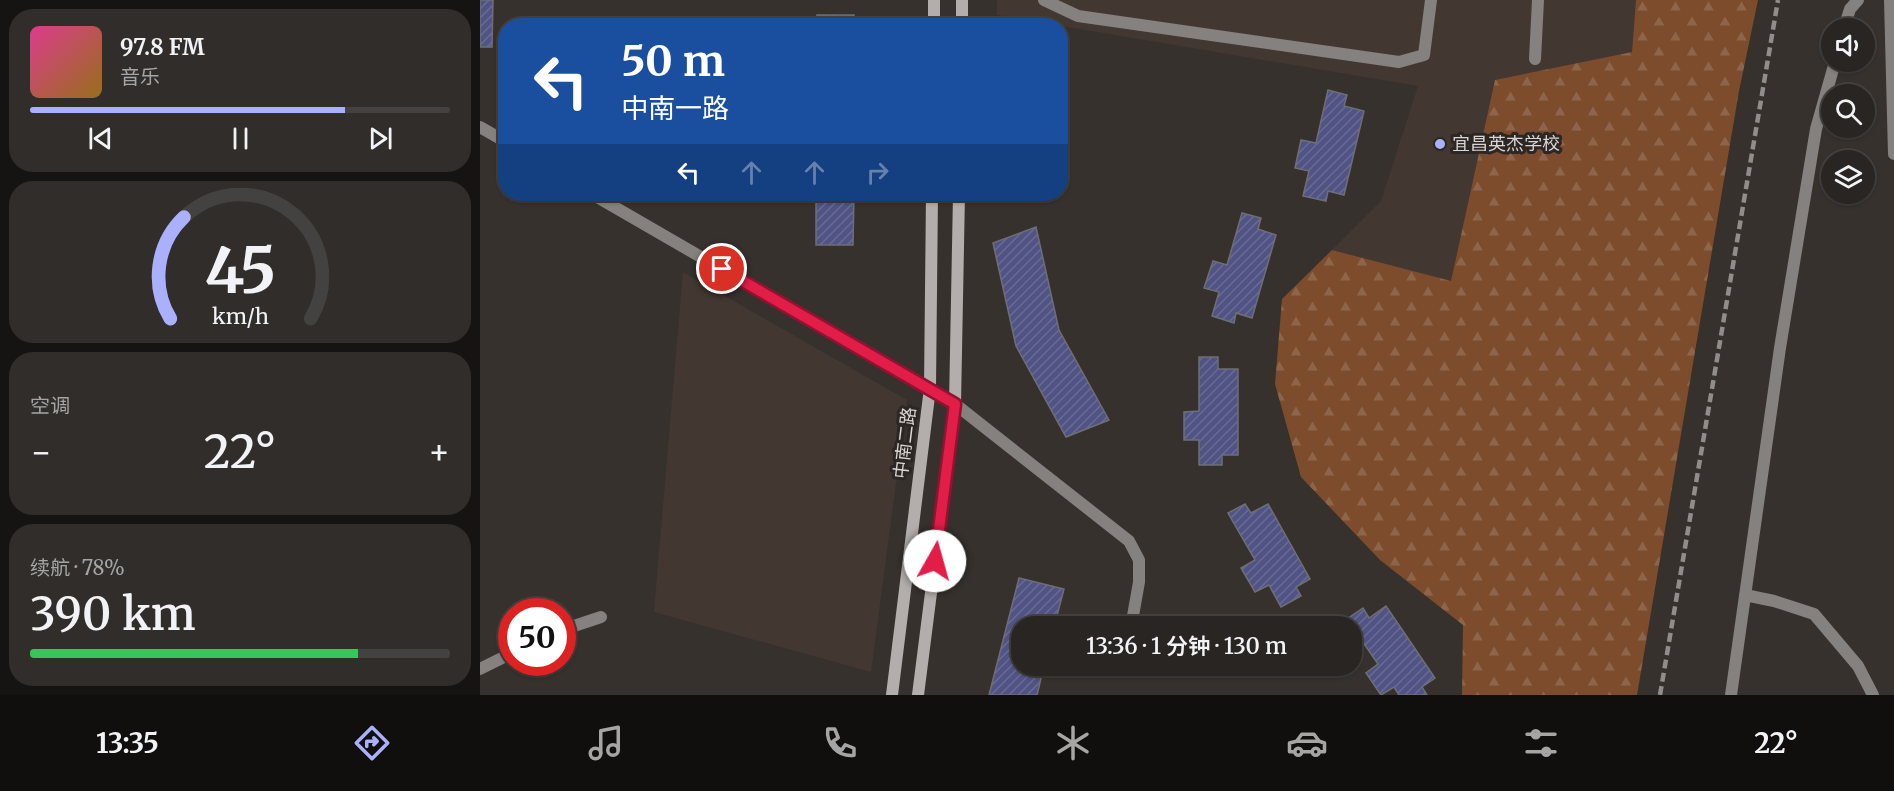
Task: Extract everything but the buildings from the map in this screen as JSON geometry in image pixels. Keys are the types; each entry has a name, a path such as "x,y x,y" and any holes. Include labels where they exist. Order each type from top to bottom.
{"main road":[{"path":"934,0 934,18"},
{"path":"962,0 962,18"},
{"name":"中南二路","path":"892,695 930,388 932,201"},
{"path":"918,695 955,404 959,201"}],"street":[{"path":"1044,0 1078,16 1399,62 1424,55 1431,0"},
{"path":"1535,59 1538,0"},
{"path":"1847,18 1850,9 1858,0"},
{"path":"1890,0 1894,154"},
{"path":"1731,695 1780,348 1816,129 1832,72"},
{"path":"480,127 498,137"},
{"path":"603,201 955,404 1129,541 1138,560 1139,582 1133,616"},
{"path":"1745,595 1814,614 1858,666 1873,695"},
{"path":"576,625 602,617"},
{"path":"480,669 498,660"}],"shaded area":[{"name":"宜昌英杰学校","path":"997,0 1636,0 1632,52 1495,81 1451,282 1332,250 1381,201 1418,86 1068,27 1068,18 1015,18 997,15"},
{"path":"683,272 907,400 871,672 654,612"}],"green space":[{"path":"1636,0 1758,0 1739,91 1637,695 1462,695 1463,625 1380,560 1301,477 1275,384 1282,299 1332,250 1451,281 1495,80 1632,52"}],"railway":[{"path":"1660,695 1778,0"}],"place":[{"name":"宜昌英杰学校","path":"1440,144"}],"route":[{"path":"722,269 955,404 935,561"}]}
